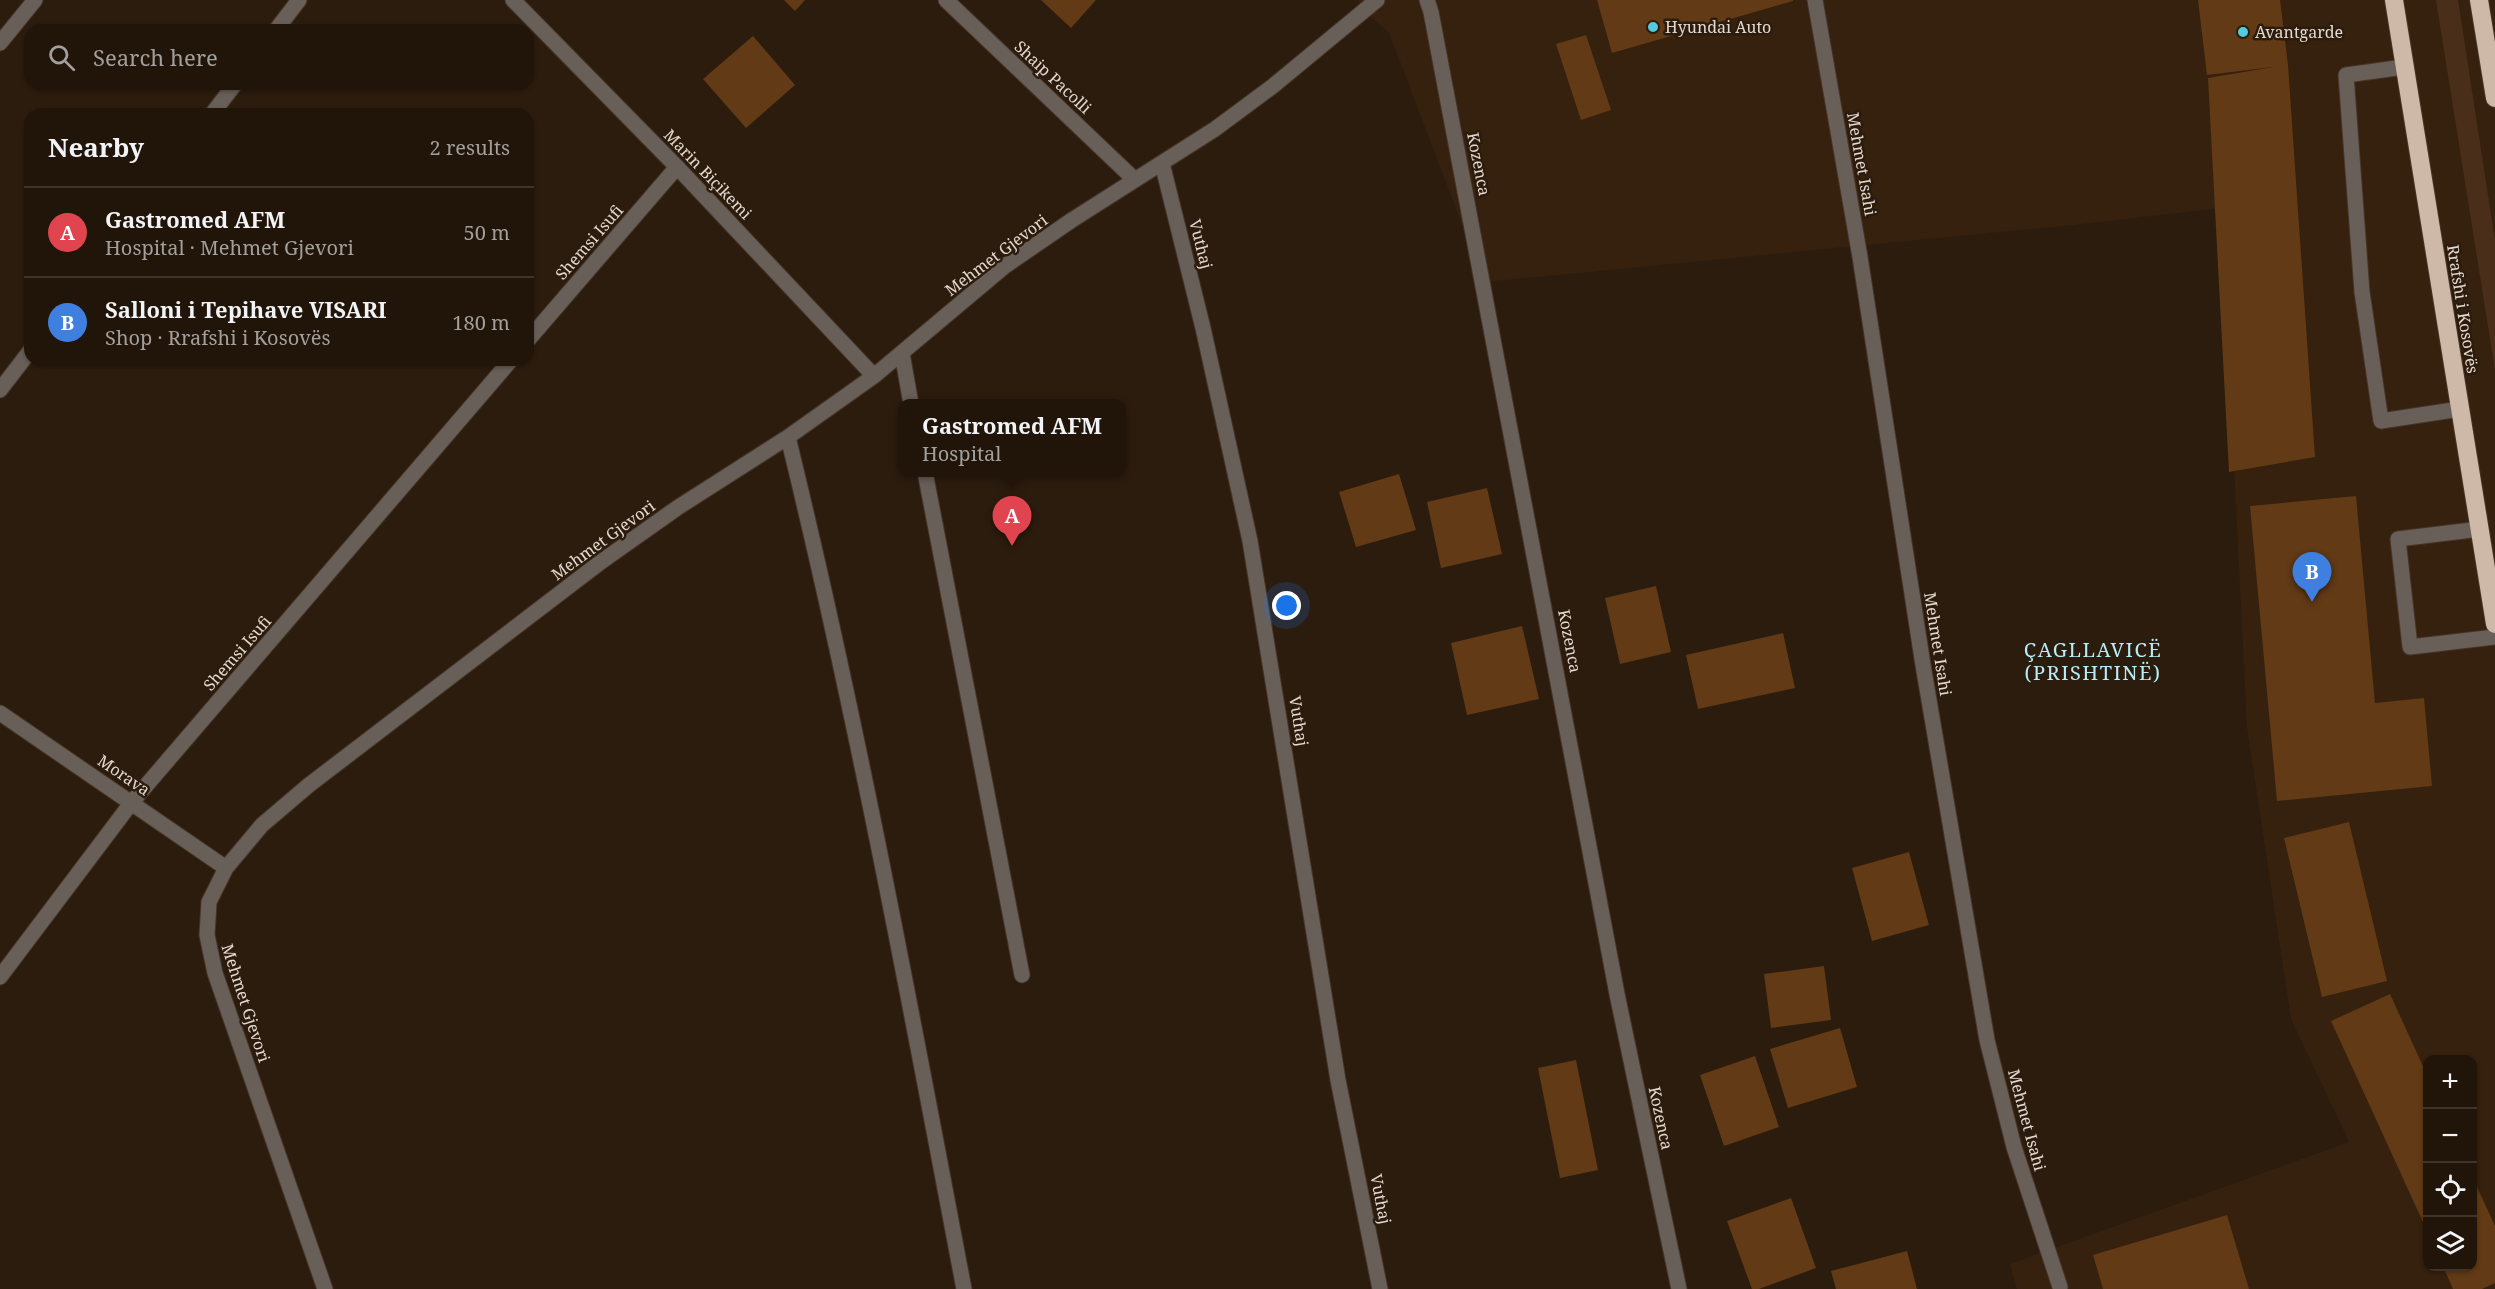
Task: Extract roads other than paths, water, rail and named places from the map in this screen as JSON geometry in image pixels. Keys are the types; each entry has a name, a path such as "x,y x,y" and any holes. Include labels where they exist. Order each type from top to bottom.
{"highway":[{"name":"Rrafshi i Kosovës","path":"2394,0 2495,624"},
{"path":"2480,0 2495,98"}],"street":[{"path":"0,43 35,0"},
{"path":"281,24 299,0"},
{"name":"Marin Biçikemi","path":"513,0 677,167 874,376"},
{"name":"Shaip Pacolli","path":"946,0 1136,180"},
{"name":"Mehmet Gjevori","path":"325,1289 215,973 207,935 209,902 226,868 262,825 309,785 602,561 677,508 788,437 874,376 1005,266 1215,129 1273,86 1361,5 1377,0"},
{"name":"Kozenca","path":"1427,0 1472,224 1617,994 1679,1289"},
{"name":"Mehmet Isahi","path":"1815,0 1860,257 1923,665 1987,1040 2014,1147 2060,1287"},
{"path":"2404,67 2346,75 2361,292 2380,409 2382,420 2460,409"},
{"path":"217,108 230,90"},
{"name":"Vuthaj","path":"1162,163 1203,328 1250,541 1338,1080 1380,1289"},
{"name":"Shemsi Isufi","path":"534,333 677,167"},
{"path":"902,353 910,399"},
{"path":"0,390 24,359"},
{"name":"Shemsi Isufi","path":"0,977 132,802 506,366"},
{"path":"788,437 824,584 860,751 964,1289"},
{"path":"926,477 1022,975"},
{"path":"2480,528 2398,539 2410,647 2495,637"},
{"name":"Morava","path":"0,713 226,868"}],"place":[{"name":"Hyundai Auto","path":"1653,27"},
{"name":"Avantgarde","path":"2243,32"},
{"name":"Gastromed AFM","path":"1012,546"},
{"name":"Salloni i Tepihave VISARI","path":"2312,602"}],"district":[{"name":"ÇAGLLAVICË (PRISHTINË)","path":"2093,660"}]}
